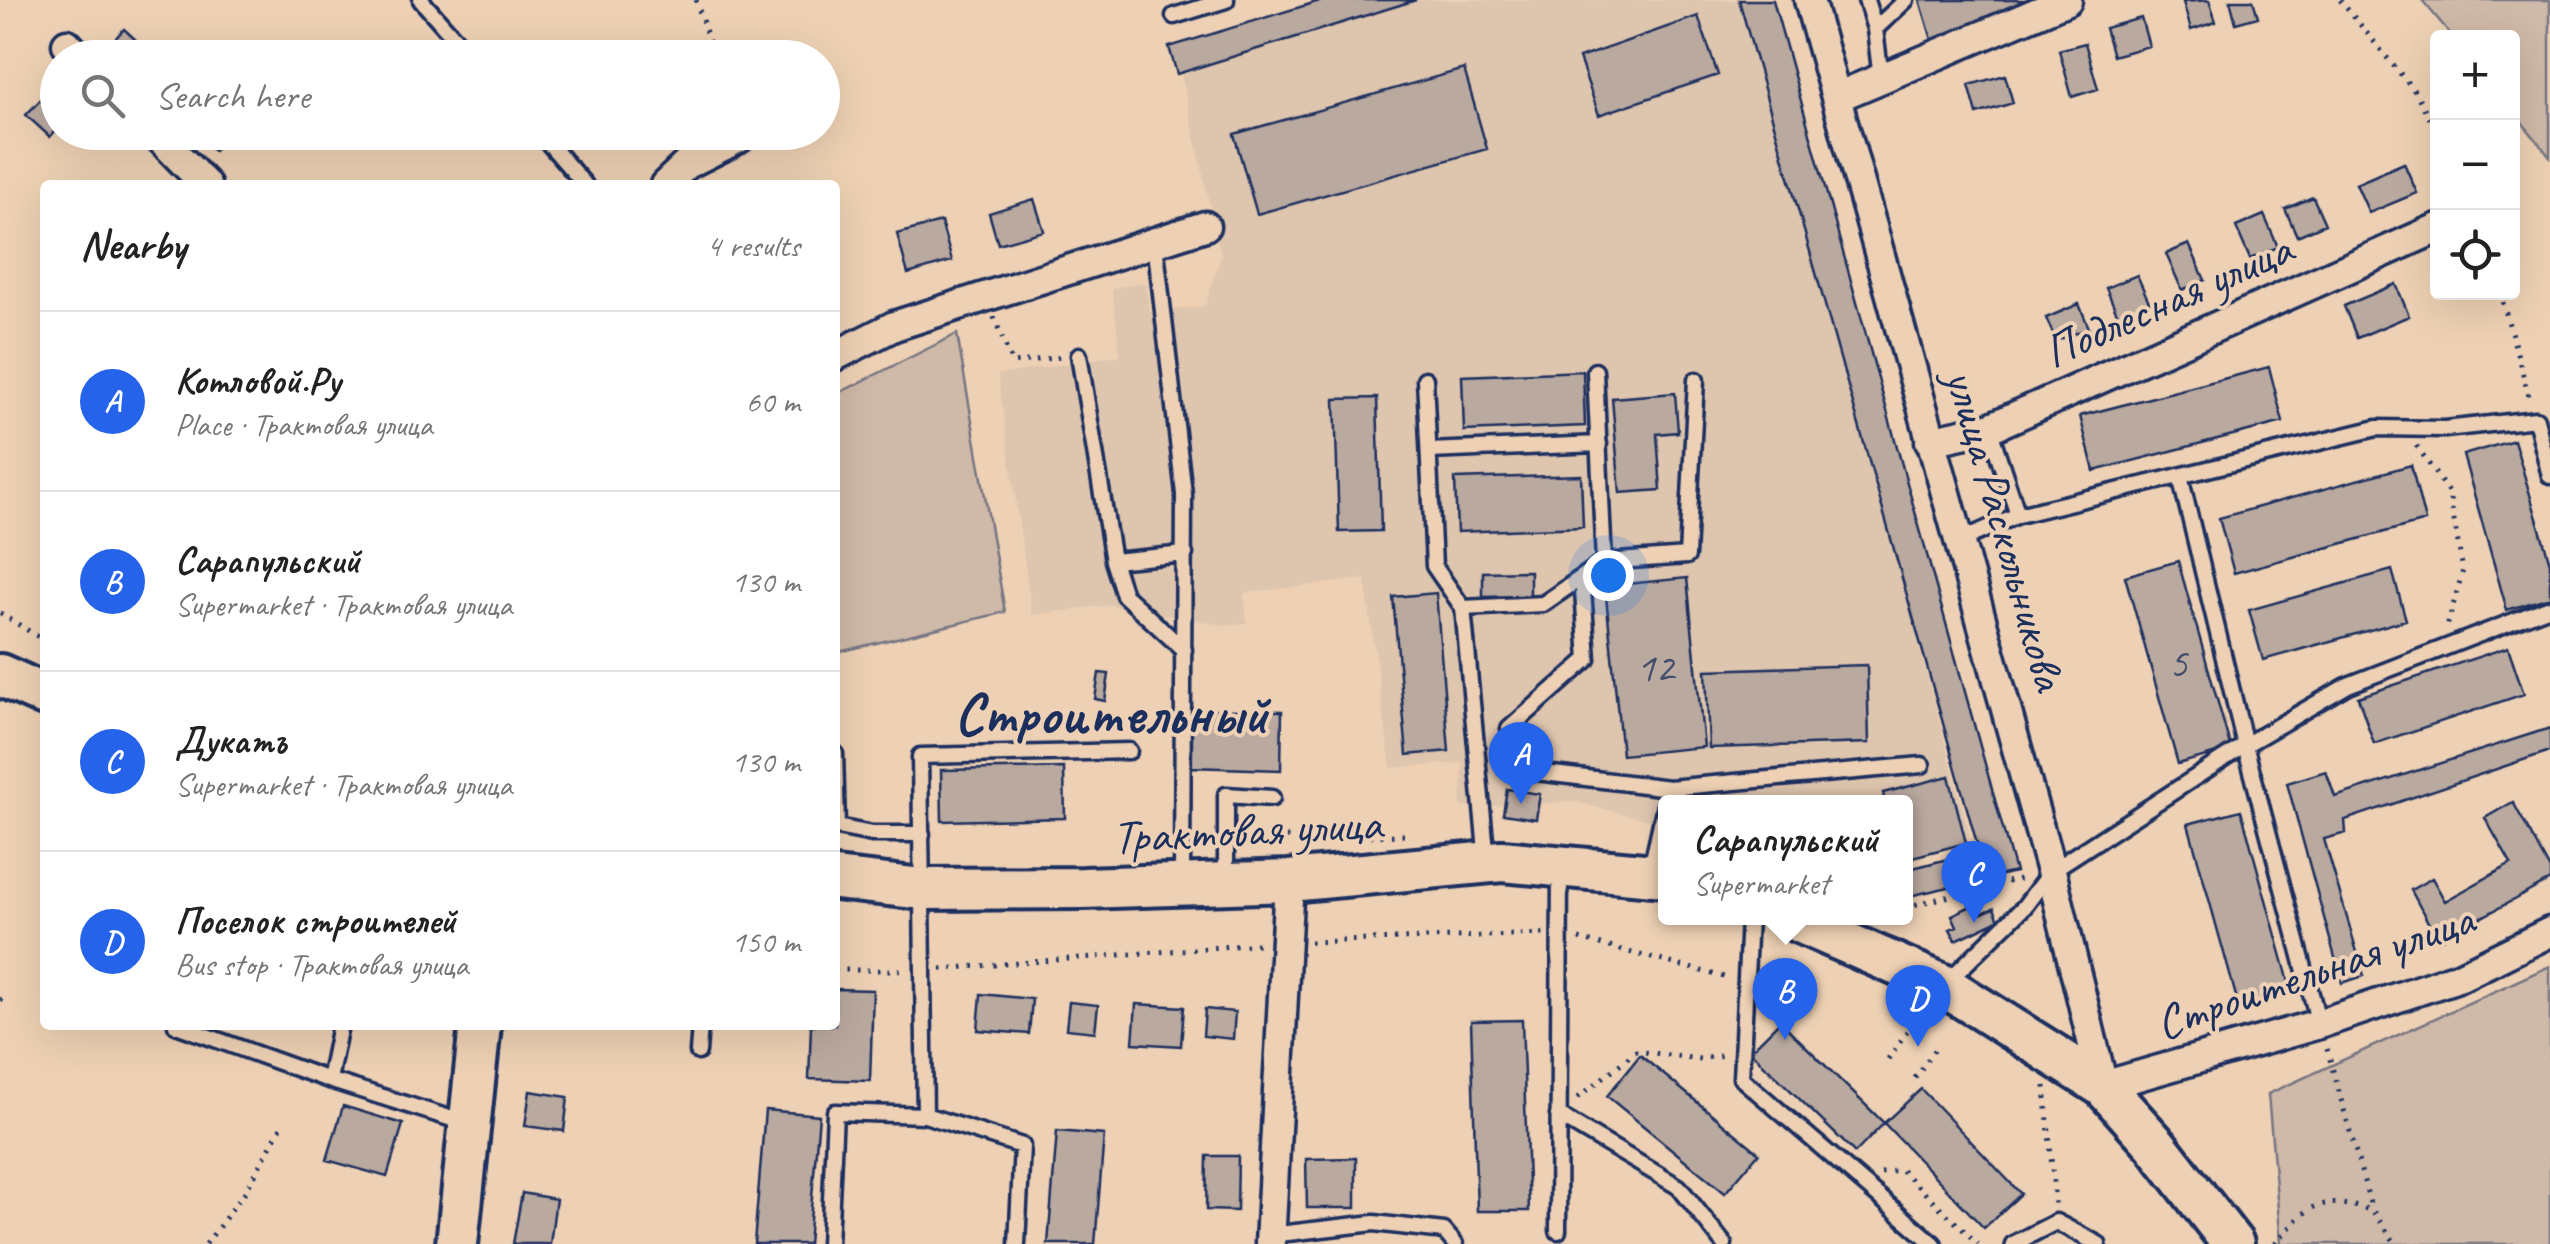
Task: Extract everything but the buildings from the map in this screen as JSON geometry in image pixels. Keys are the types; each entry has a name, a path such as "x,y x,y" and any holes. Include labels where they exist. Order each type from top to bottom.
{"main road":[{"path":"0,675 40,694"},
{"name":"Трактовая улица","path":"840,880 923,889 1226,884 1289,882 1486,862 1657,875"},
{"path":"1806,925 1951,989"},
{"name":"улица Раскольникова","path":"1951,989 2104,1086 2156,1144 2233,1244"},
{"path":"457,1244 479,1030"}],"street":[{"name":"улица Раскольникова","path":"1809,0 2051,871 2104,1086"},
{"path":"1837,98 2068,0"},
{"path":"172,150 201,180"},
{"path":"670,180 687,164 715,150"},
{"path":"840,353 894,326 1205,226"},
{"name":"Подлесная улица","path":"1930,441 1990,428 2430,232"},
{"path":"1270,1239 1289,882"},
{"name":"Строительная улица","path":"2104,1086 2320,1024 2461,976 2550,932"}],"lane":[{"path":"421,0 456,40"},
{"path":"1174,16 1226,0"},
{"path":"1866,0 1876,29 1881,78"},
{"path":"1876,29 1906,0"},
{"path":"555,150 581,180"},
{"path":"1155,242 1184,494 1182,885"},
{"path":"1079,355 1114,561 1124,595 1184,650"},
{"path":"1595,371 1604,562"},
{"path":"1425,379 1434,566 1464,608 1486,862"},
{"path":"1464,608 1542,604 1604,562 1688,556 1696,380"},
{"path":"1958,541 2018,516 2377,428 2536,419 2550,476"},
{"path":"1990,428 2018,516"},
{"path":"1428,451 1599,444"},
{"path":"2180,476 2244,745 2320,1024"},
{"path":"1114,561 1185,554"},
{"path":"1509,729 1588,659 1582,577"},
{"path":"1951,989 2051,871 2244,745 2348,685 2550,606"},
{"path":"926,1115 920,756 1129,751"},
{"path":"1696,795 1922,765"},
{"path":"1528,771 1658,797"},
{"path":"1226,884 1226,795 1272,798"},
{"path":"840,829 872,834 922,834"},
{"path":"1558,1231 1560,866"},
{"path":"1749,925 1740,1078 1934,1244"},
{"path":"190,1030 328,1080 470,1124"},
{"path":"328,1080 339,1030"},
{"path":"698,1052 700,1030"},
{"path":"829,1244 835,1112 926,1115 1022,1146 1017,1244"},
{"path":"1558,1114 1679,1187 1724,1244"},
{"path":"2012,1244 2056,1222 2098,1244"},
{"path":"1270,1239 1374,1224 1444,1231 1455,1244"}],"path":[{"path":"696,0 708,40"},
{"path":"2340,0 2416,93 2430,120"},
{"path":"986,296 1012,363 1079,355"},
{"path":"2502,300 2536,419"},
{"path":"2406,429 2449,494 2463,570 2440,649"},
{"path":"0,613 40,638"},
{"path":"1913,905 2051,871"},
{"path":"0,1000 8,996"},
{"path":"2320,1024 2372,1210 2396,1244"},
{"path":"1888,1059 1908,1030"},
{"path":"1915,1078 1936,1047"},
{"path":"2042,1048 2056,1222"},
{"path":"1558,1114 1636,1051 1700,1059 1742,1052"},
{"path":"206,1244 248,1189 281,1128"},
{"path":"1855,1177 1901,1170 1978,1244"},
{"path":"2276,1244 2305,1210 2332,1201 2372,1210"}],"shaded area":[{"path":"1388,0 1745,0 1970,835 1913,846 1913,795 1658,795 1658,822 1575,802 1461,807 1463,763 1391,768 1365,579 1244,593 1247,623 1223,625 1110,605 1032,615 998,375 1120,355 1112,288 1145,282 1150,312 1205,306 1221,256 1179,65"},
{"path":"2422,0 2550,0 2550,157 2520,120 2520,30 2447,30"},
{"path":"957,334 1005,612 840,652 840,392"},
{"path":"2550,966 2550,1244 2281,1244 2268,1094"}],"place":[{"name":"Котловой.Ру","path":"1521,804"},
{"name":"Дукатъ","path":"1974,923"},
{"name":"Сарапульский","path":"1785,1040"},
{"name":"Поселок строителей","path":"1918,1047"}],"district":[{"name":"Строительный","path":"1111,713"}]}
